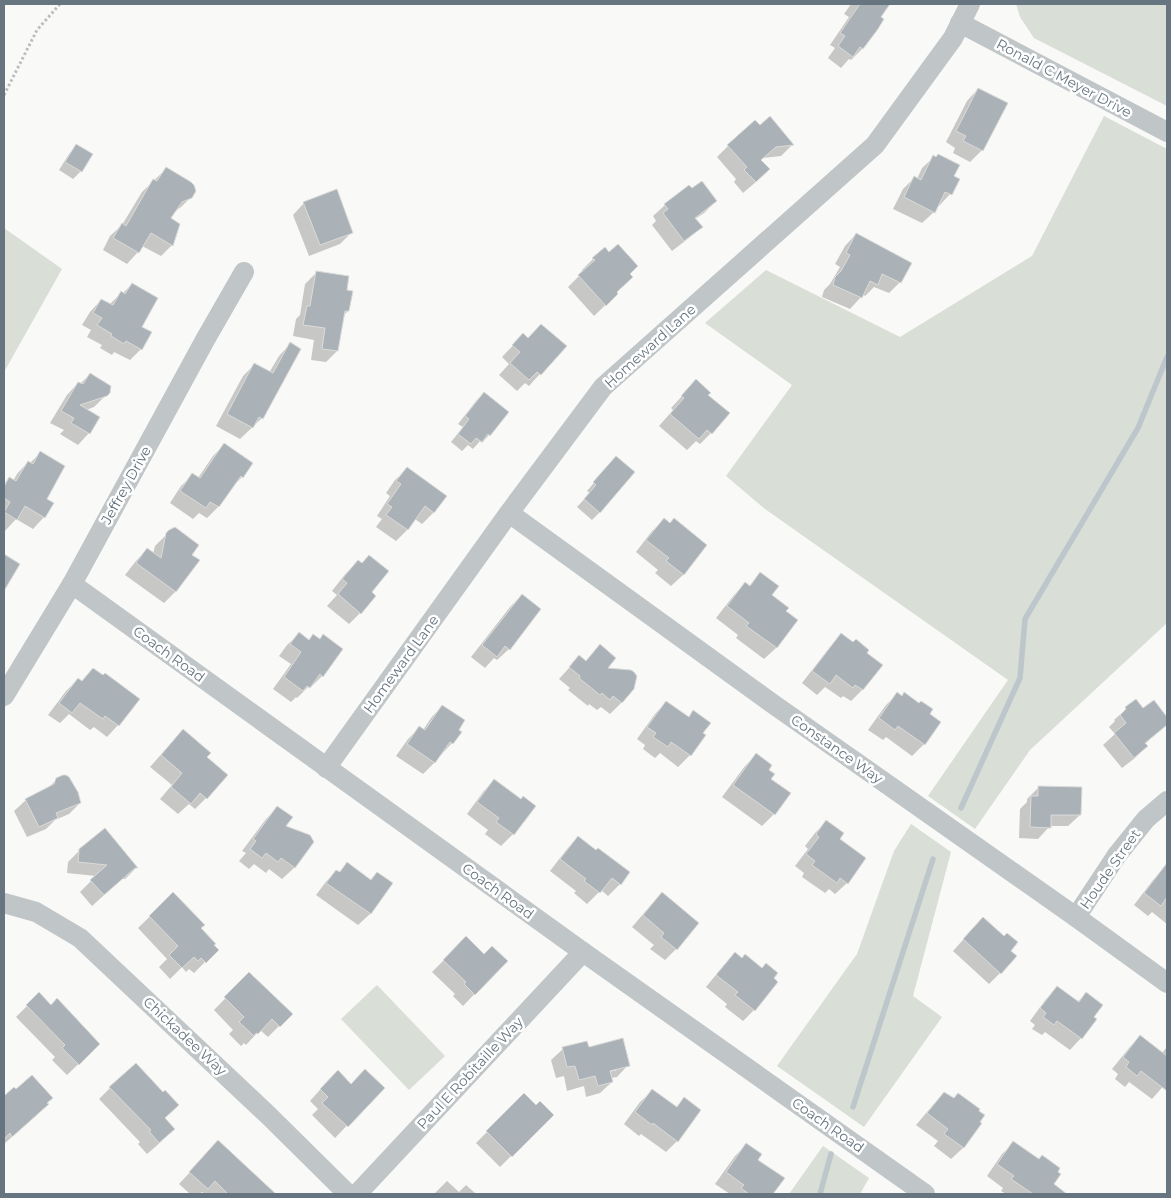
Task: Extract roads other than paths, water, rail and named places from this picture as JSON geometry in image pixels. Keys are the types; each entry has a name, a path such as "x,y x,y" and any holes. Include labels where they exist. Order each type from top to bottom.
{"street":[{"name":"Homeward Lane","path":"326,768 509,512 603,387 875,145 953,38 970,4"},
{"name":"Ronald C Meyer Drive","path":"960,23 1167,132"},
{"name":"Jeffrey Drive","path":"4,696 72,584 244,272"},
{"name":"Constance Way","path":"509,512 774,704 1076,917 1167,984"},
{"name":"Coach Road","path":"72,584 583,952 925,1194"},
{"name":"Houde Street","path":"1076,917 1117,855 1146,819 1167,802"},
{"name":"Chickadee Way","path":"4,903 36,912 80,938 261,1108 348,1194"},
{"name":"Paul E Robitaille Way","path":"357,1194 583,952"}],"waterway":[{"path":"961,808 1020,678 1025,619 1138,428 1167,357"},
{"path":"853,1107 933,859"},
{"path":"820,1194 831,1154"}]}
